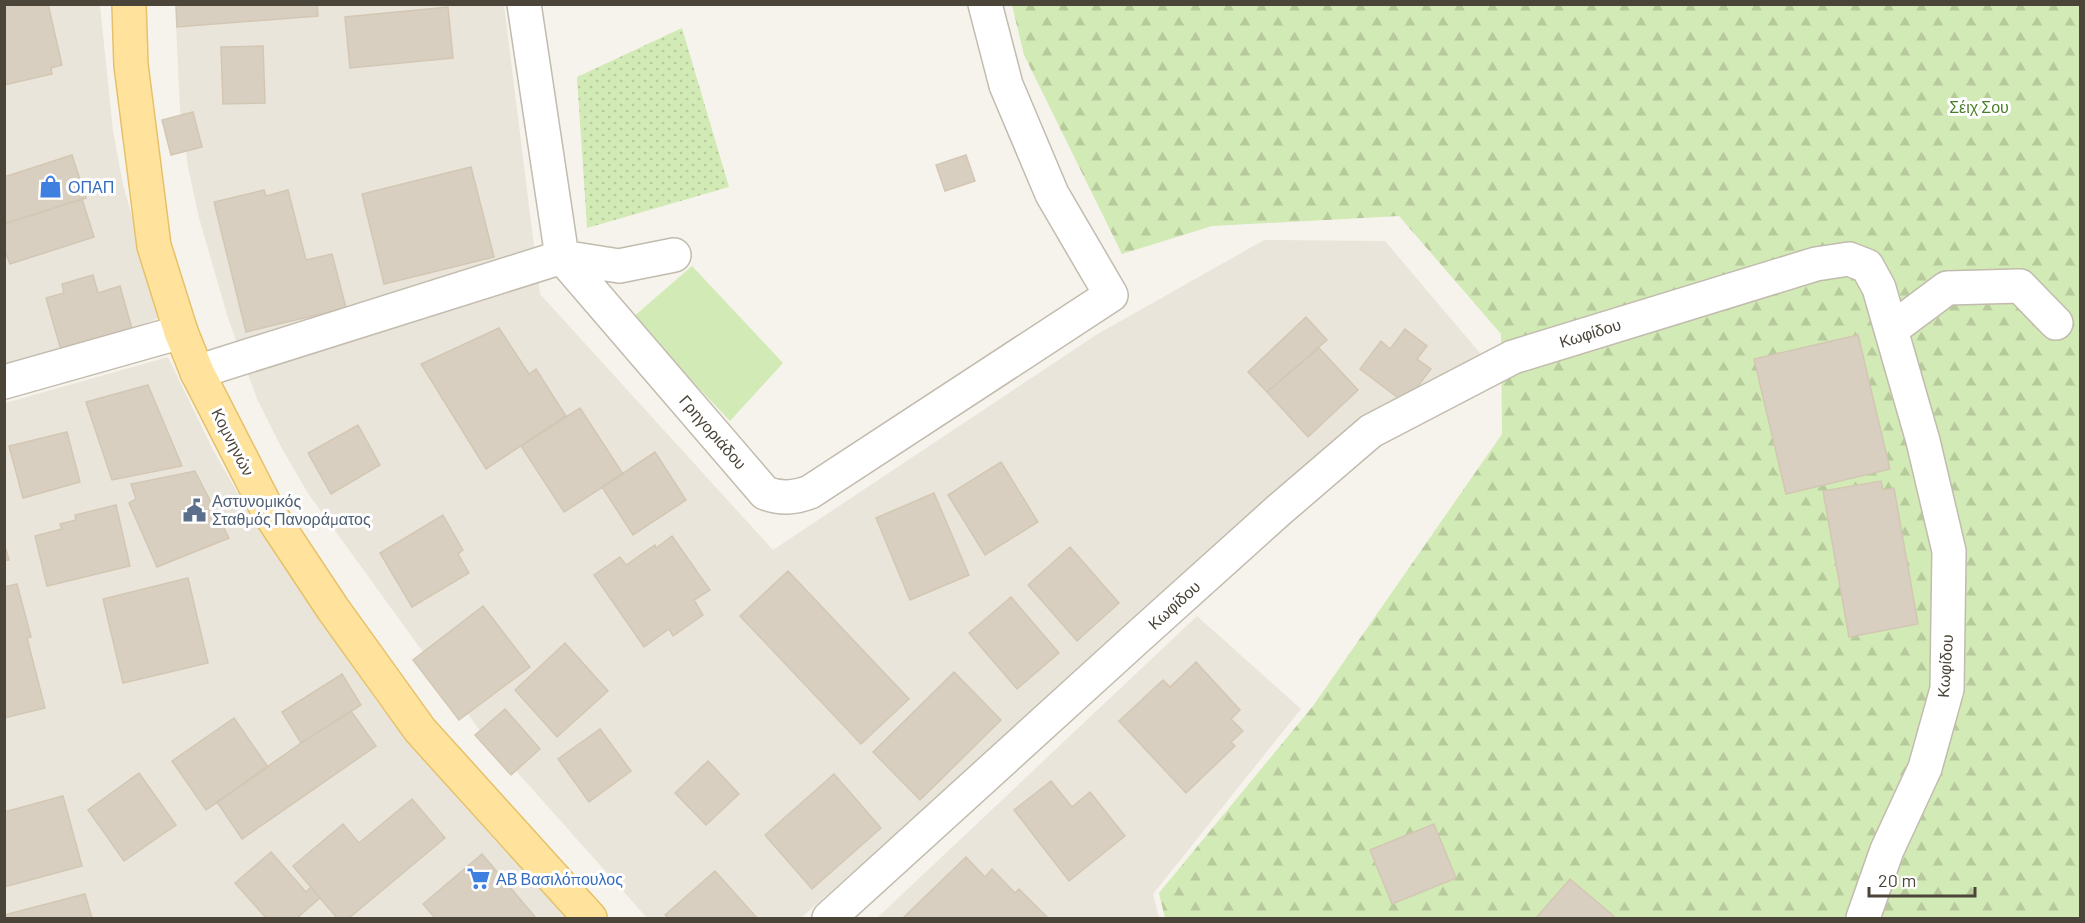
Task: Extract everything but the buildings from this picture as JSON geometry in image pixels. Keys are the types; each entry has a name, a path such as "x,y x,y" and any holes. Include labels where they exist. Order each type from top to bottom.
{"main road":[{"name":"Κομνηνών","path":"129,4 131,65 154,246 181,332 197,372 268,511 339,618 420,730 590,918"}],"street":[{"path":"524,4 562,257"},
{"name":"Γρηγοριάδου","path":"562,257 765,493 778,498 810,492 1111,295 1052,194 1006,85 985,4"},
{"path":"197,372 562,257 619,266 674,255"},
{"name":"Κωφίδου","path":"829,918 1279,510 1371,431 1513,357 1816,264 1849,259 1867,266 1879,288 1923,441 1949,550 1947,689 1925,768 1887,850 1863,918"},
{"path":"1892,329 1947,288 2020,286 2056,323"},
{"path":"4,382 181,332"}],"shaded area":[{"path":"5,5 100,5 113,131 123,185 161,317 132,329 5,364"},
{"path":"175,5 504,5 540,294 773,550 1096,335 1264,240 1385,241 1485,359 1285,490 801,918 647,918 478,728 307,492 279,443 257,399 228,318 199,218 188,167 180,110"},
{"path":"168,357 212,448 258,529 378,703 398,728 577,918 5,918 5,403"},
{"path":"1197,616 1301,709 1153,894 1159,918 877,918"}],"green space":[{"name":"Σέιχ Σου","path":"1012,5 2080,5 2080,918 1165,918 1159,893 1313,706 1502,434 1501,334 1399,216 1212,226 1122,254 1024,55"},
{"path":"682,28 729,187 587,228 577,77"},
{"path":"692,266 783,363 730,421 632,318"}],"place":[{"name":"ΟΠΑΠ","path":"50,187"},
{"name":"Αστυνομικός Σταθμός Πανοράματος","path":"194,510"},
{"name":"ΑΒ Βασιλόπουλος","path":"478,879"}]}
